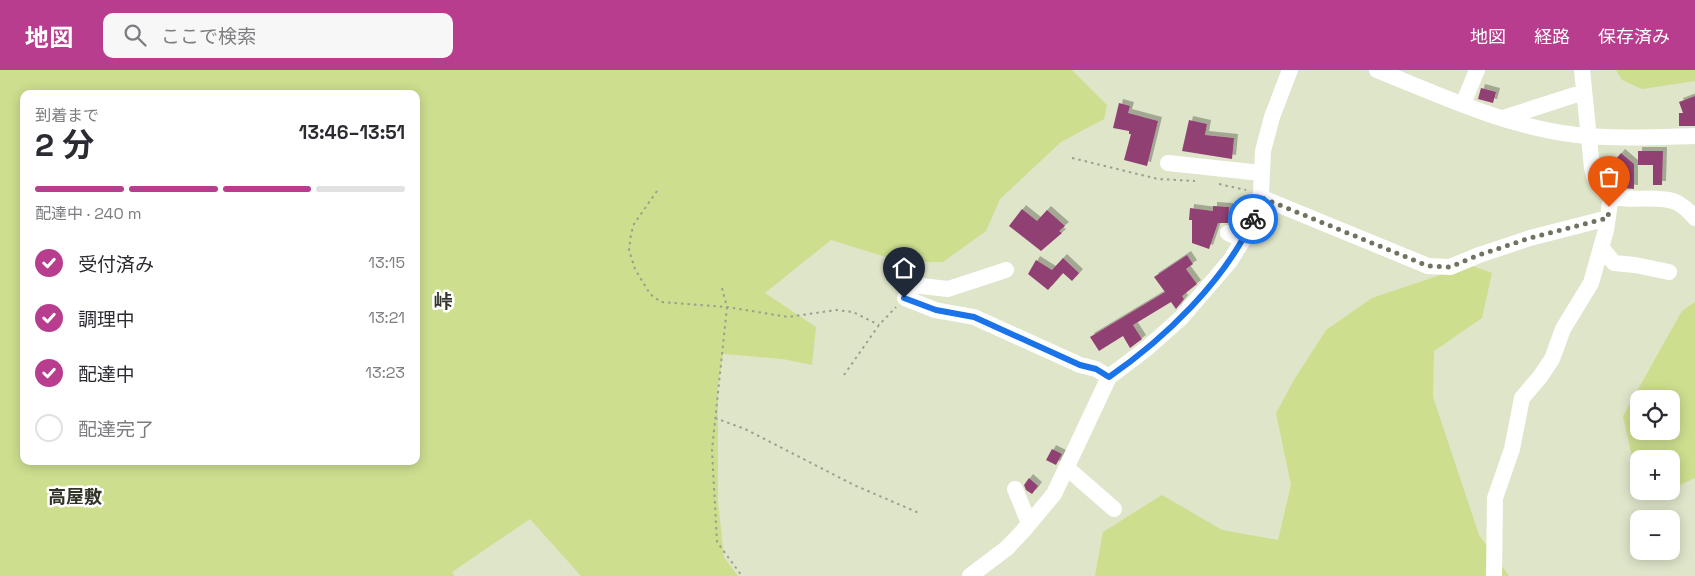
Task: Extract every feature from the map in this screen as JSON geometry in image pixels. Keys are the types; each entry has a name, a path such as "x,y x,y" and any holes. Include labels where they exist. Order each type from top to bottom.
{"street":[{"path":"970,576 1007,548 1054,494 1109,377 1146,349 1158,330 1181,318 1230,261 1236,236 1257,209 1260,197 1263,151 1272,117 1290,70"},
{"path":"1377,70 1416,77 1464,104 1544,130 1590,136 1695,136"},
{"path":"1464,104 1477,70"},
{"path":"1582,70 1595,180 1602,191 1611,196 1636,199 1662,199 1675,202 1687,209 1695,218"},
{"path":"1503,118 1584,92"},
{"path":"1168,163 1261,173"},
{"path":"1494,576 1494,498 1512,449 1522,398 1552,359 1564,329 1591,283 1606,230 1611,196"},
{"path":"1260,197 1428,266 1441,268 1450,267 1530,238 1608,218"},
{"path":"1601,247 1614,263 1669,272"},
{"path":"1006,270 948,289 912,285 904,298 936,310 974,317 1071,361 1096,369 1109,377"},
{"path":"1067,468 1114,509"},
{"path":"1015,489 1029,524"}],"path":[{"path":"657,191 634,224 629,250 638,275 650,294 661,302 727,307 788,317 836,310 854,312 879,325"},
{"path":"722,288 727,307 712,450 717,542 742,576"},
{"path":"844,375 879,325 904,298"},
{"path":"715,418 745,429 854,485 919,513"}],"green space":[{"path":"0,70 1072,70 1107,105 1104,119 1061,142 1000,199 986,231 943,262 902,262 831,240 765,293 816,327 812,365 783,359 723,354 718,385 718,502 724,557 738,576 581,576 530,519 452,572 454,576 0,576"},
{"path":"1616,70 1695,70 1695,81 1642,89 1622,80"},
{"path":"1470,265 1492,273 1482,318 1434,351 1433,397 1479,535 1509,576 1095,576 1103,532 1162,495 1222,530 1278,540 1291,485 1276,413 1294,380 1326,330 1372,298"},
{"path":"1695,302 1695,478 1680,485 1680,450 1631,450 1623,416 1630,404 1630,440 1680,440 1680,390 1638,390 1682,311"}],"building":[{"path":"1481,88 1496,92 1493,103 1478,99"},
{"path":"1695,96 1695,126 1679,126 1679,113 1683,113 1679,102"},
{"path":"1119,103 1130,106 1128,113 1158,121 1147,166 1124,160 1131,134 1129,134 1129,131 1113,128"},
{"path":"1189,120 1207,124 1205,135 1234,138 1232,159 1182,151"},
{"path":"1638,151 1663,151 1662,185 1653,185 1653,165 1638,165"},
{"path":"1621,153 1634,164 1634,189 1623,188 1623,183 1611,183 1607,179 1607,170"},
{"path":"1236,201 1245,203 1241,217 1232,214"},
{"path":"1213,206 1229,207 1228,223 1218,223 1209,249 1192,243 1192,220 1189,220 1190,208 1213,211"},
{"path":"1022,209 1037,221 1047,210 1065,226 1059,231 1062,233 1041,251 1009,226"},
{"path":"1187,255 1193,264 1186,269 1197,284 1182,296 1184,299 1176,309 1171,302 1133,325 1142,339 1130,348 1123,336 1099,351 1090,337 1165,292 1154,277"},
{"path":"1063,258 1079,273 1072,281 1063,273 1048,290 1028,274 1036,260 1052,270"},
{"path":"1052,449 1062,454 1056,465 1046,460"},
{"path":"1029,478 1038,486 1032,494 1026,490 1024,485"}],"way so far":[{"path":"1253,219 1260,197 1428,266 1441,268 1450,267 1530,238 1608,218 1609,207"}],"district":[{"name":"峠","path":"443,301"},
{"name":"高屋敷","path":"75,496"}],"route":[{"path":"904,298 936,310 974,317 1080,365 1096,369 1109,377 1146,349 1181,318 1230,261 1253,219"}]}
